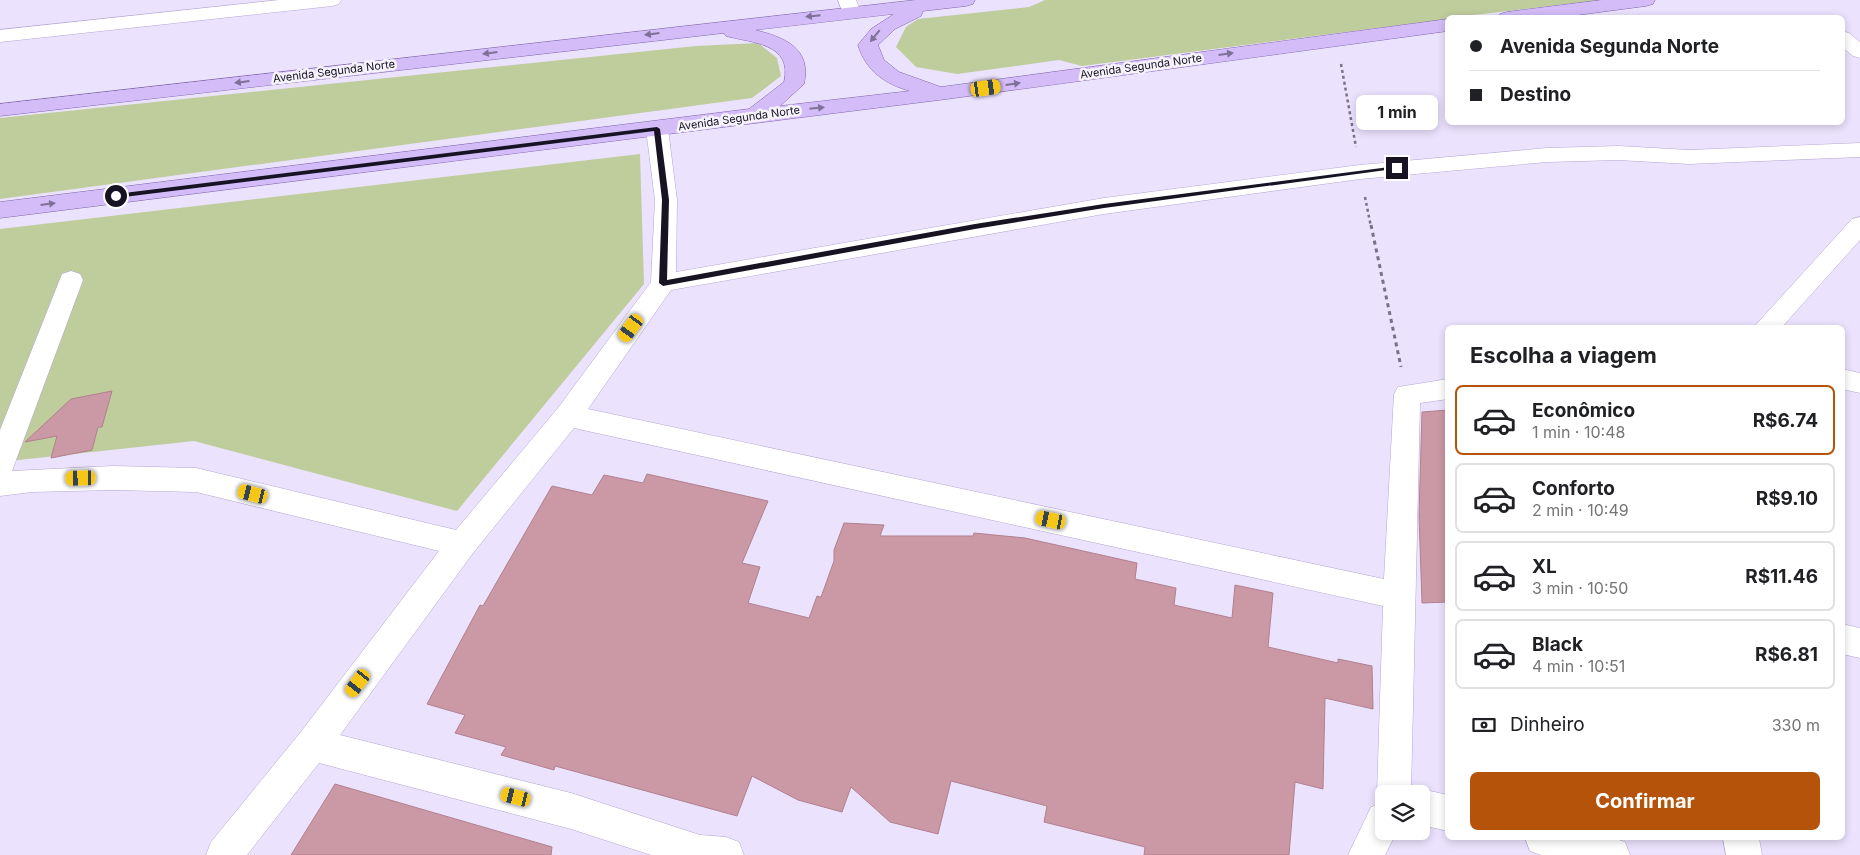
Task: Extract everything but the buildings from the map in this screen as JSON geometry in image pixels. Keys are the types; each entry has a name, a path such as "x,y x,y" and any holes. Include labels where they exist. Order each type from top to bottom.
{"main road":[{"name":"Avenida Segunda Norte","path":"0,110 708,28 849,6 932,4 966,0"},
{"path":"1530,15 1646,0"},
{"path":"932,4 892,21 877,32 868,45 870,56 879,68 894,78 916,87 947,93"},
{"name":"Avenida Segunda Norte","path":"0,210 657,129 755,115 947,93 1445,25"},
{"path":"708,28 761,37 780,45 792,56 796,69 794,84 755,115"}],"street":[{"path":"140,22 149,0"},
{"path":"0,36 330,0"},
{"path":"1845,40 1860,52"},
{"path":"224,855 312,745 462,544 568,416 663,283 666,200 657,129"},
{"path":"663,283 985,225 1104,206 1360,172 1547,155 1618,153 1689,157 1860,150"},
{"path":"1768,325 1860,225"},
{"path":"0,466 71,280"},
{"path":"1845,380 1860,383"},
{"path":"1394,785 1407,394 1445,388"},
{"path":"568,416 1399,596"},
{"path":"0,484 32,480 104,478 196,480 462,544"},
{"path":"1845,640 1860,643"},
{"path":"312,745 571,811 700,853 726,855"},
{"path":"1430,808 1445,812"},
{"path":"1366,855 1375,838"},
{"path":"1551,840 1612,855"},
{"path":"1741,840 1744,855"}],"path":[{"path":"1337,39 1360,172 1407,394"}],"green space":[{"path":"1045,0 1599,0 1473,15 1445,15 1445,19 1082,66 1059,60 957,74 916,67 896,47 906,27 918,19 1029,7"},
{"path":"758,43 777,58 781,76 752,98 0,199 0,118 696,46"},
{"path":"640,154 644,284 457,511 194,441 0,462 0,229"}],"route":[{"path":"116,196 657,129 666,200 663,283 975,227 1104,206 1397,168"}]}
